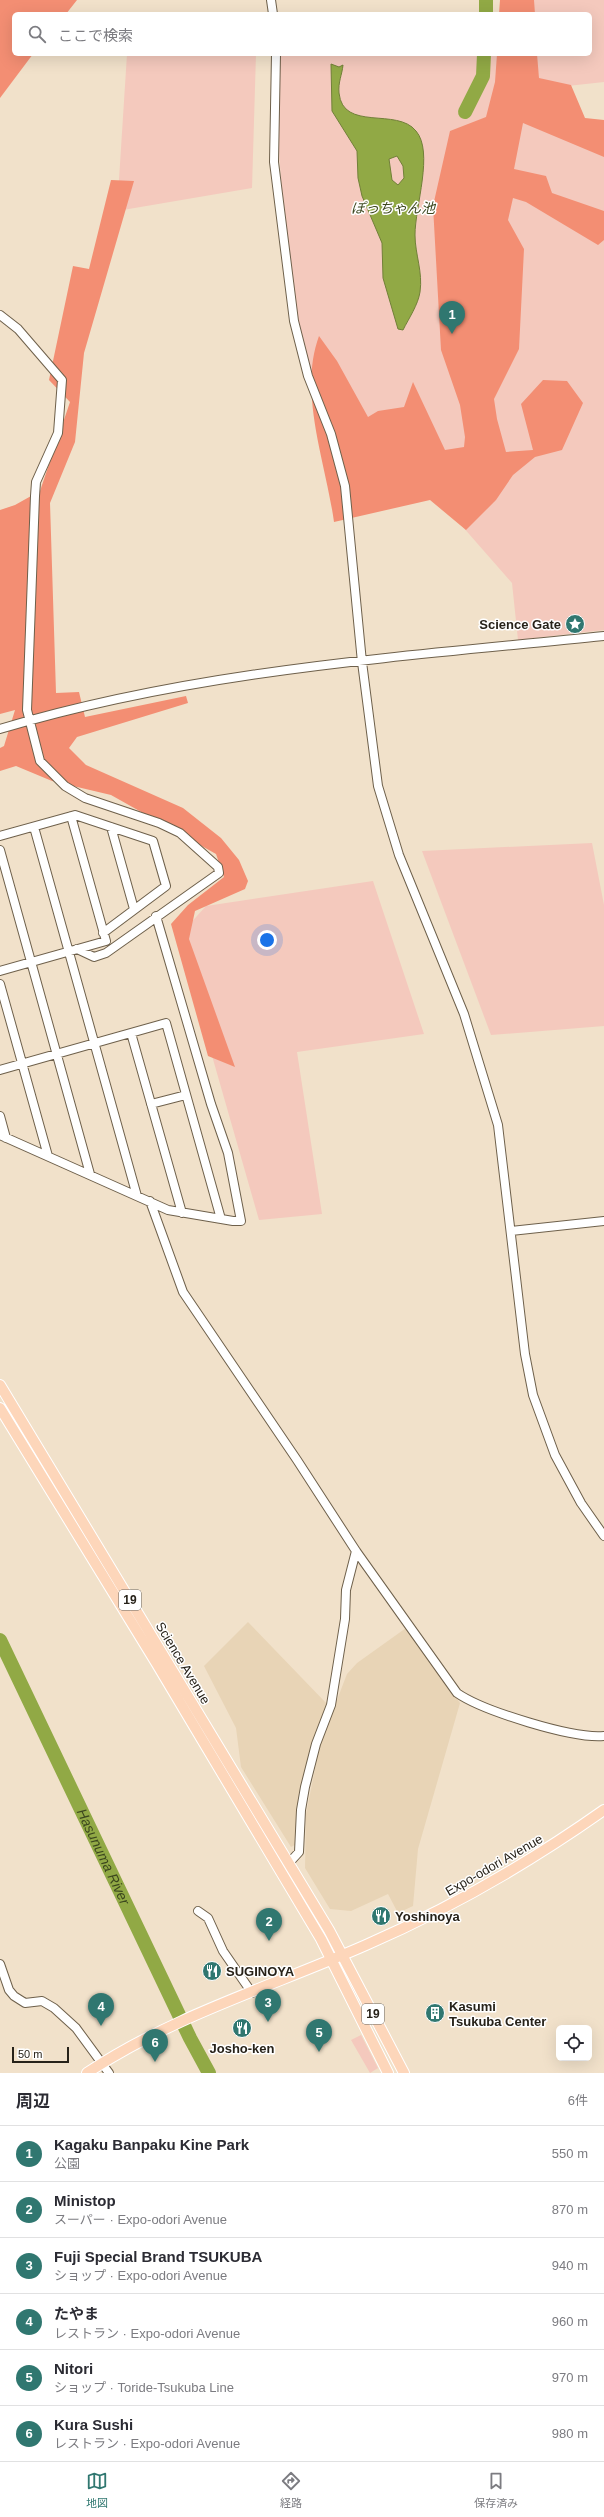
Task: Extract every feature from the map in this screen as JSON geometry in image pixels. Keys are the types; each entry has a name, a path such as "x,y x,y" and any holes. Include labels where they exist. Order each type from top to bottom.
{"main road":[{"name":"Science Avenue","path":"0,1386 289,1863 343,1955"},
{"name":"Science Avenue","path":"0,1408 161,1671 332,1960"},
{"name":"Expo-odori Avenue","path":"87,2073 175,2025 332,1960 455,1904 557,1843 604,1810"},
{"name":"19","path":"343,1955 404,2073"},
{"name":"19","path":"332,1960 388,2073"}],"street":[{"path":"271,0 273,12"},
{"path":"276,56 274,162 294,321 308,376 331,434 345,486 362,662 378,786 392,834 464,1014 498,1125 525,1354 533,1395 555,1455 581,1503 604,1536"},
{"path":"0,315 18,329 62,380 58,433 36,482 35,496 27,710 40,761 65,786 85,798 159,823 180,833 218,867 219,872 101,956 94,957 77,949"},
{"path":"0,729 90,704 237,675 604,636"},
{"path":"0,836 75,815 153,841 166,886 104,933"},
{"path":"0,971 106,940 71,816"},
{"path":"34,827 137,1196"},
{"path":"111,827 134,909"},
{"path":"0,850 90,1174"},
{"path":"0,1116 3,1137 90,1174 168,1210 242,1221 228,1153 211,1104 156,916"},
{"path":"0,984 48,1156"},
{"path":"0,1070 166,1024 221,1219"},
{"path":"131,1033 182,1213"},
{"path":"152,1104 186,1095"},
{"path":"150,1201 183,1292 297,1460 356,1552 457,1693 470,1702 556,1730 593,1737 604,1736"},
{"path":"511,1231 604,1221"},
{"path":"279,1869 289,1863 299,1852 301,1810 316,1744 331,1705 345,1619 346,1590 356,1552"},
{"path":"198,1911 208,1918 223,1951 252,1993"},
{"path":"0,1964 9,1990 14,1996 25,2003 42,2001 54,2008 76,2028 108,2073"}],"shaded area":[{"path":"0,0 77,0 68,12 12,12 12,56 32,56 0,98"},
{"path":"500,0 534,0 535,12 499,12"},
{"path":"531,0 604,0 604,82 540,89 536,56 592,56 592,12 532,12"},
{"path":"127,56 256,56 252,188 117,211"},
{"path":"279,56 527,56 532,94 570,129 604,132 604,630 518,640 512,583 434,494 316,386 303,348 298,320 281,181 277,122"},
{"path":"497,56 537,56 539,78 571,85 585,118 604,120 604,157 523,123 514,169 546,176 552,193 604,211 604,240 598,245 526,202 513,198 508,220 524,249 519,349 494,399 497,419 506,452 533,450 521,404 543,380 567,381 583,403 562,450 535,457 513,475 496,500 466,530 430,500 334,522 312,404 311,381 313,358 319,336 337,361 368,417 378,411 404,407 413,382 445,450 464,447 465,437 460,405 441,350 433,206 450,131 486,117 495,82"},
{"path":"111,180 134,181 84,353 75,442 50,503 56,693 79,692 85,717 186,696 188,703 77,737 69,748 86,765 183,808 221,838 239,860 248,881 245,889 195,911 189,939 235,1067 208,1056 171,924 188,905 224,877 216,854 111,795 52,781 16,766 0,771 0,748 4,746 15,710 0,714 0,510 15,505 40,491 70,402 49,380 73,266 89,269"},
{"path":"592,843 604,905 604,1026 491,1035 422,851"},
{"path":"373,881 424,1034 297,1052 322,1214 259,1220 178,937 206,906"},
{"path":"248,1622 327,1704 314,1740 298,1799 295,1845 291,1847 241,1767 236,1728 204,1666"},
{"path":"406,1628 460,1703 418,1849 413,1906 398,1913 388,1894 351,1911 330,1909 305,1868 306,1814 320,1744 347,1674 357,1663"},
{"path":"361,2035 378,2068 370,2073 351,2040"}],"water":[{"name":"ぽっちゃん池","path":"331,64 339,67 343,65 339,93 343,105 350,112 360,116 397,120 407,124 416,131 421,140 424,165 415,235 421,285 419,297 415,307 403,330 398,329 383,278 382,243 362,196 358,178 357,151 332,111","holes":["397,156 403,166 404,178 398,185 392,180 389,159"]}],"waterway":[{"path":"486,0 486,12"},
{"path":"465,112 483,76 484,56"},
{"name":"Hasunuma River","path":"0,1640 190,2038 209,2073"}],"place":[{"name":"Kagaku Banpaku Kine Park","path":"452,334"},
{"name":"Science Gate","path":"575,624"},
{"name":"Yoshinoya","path":"381,1916"},
{"name":"Ministop","path":"269,1941"},
{"name":"SUGINOYA","path":"212,1971"},
{"name":"Kasumi Tsukuba Center","path":"435,2013"},
{"name":"Fuji Special Brand TSUKUBA","path":"268,2022"},
{"name":"たやま","path":"101,2026"},
{"name":"Josho-ken","path":"242,2028"},
{"name":"Nitori","path":"319,2052"},
{"name":"Kura Sushi","path":"155,2062"}]}
